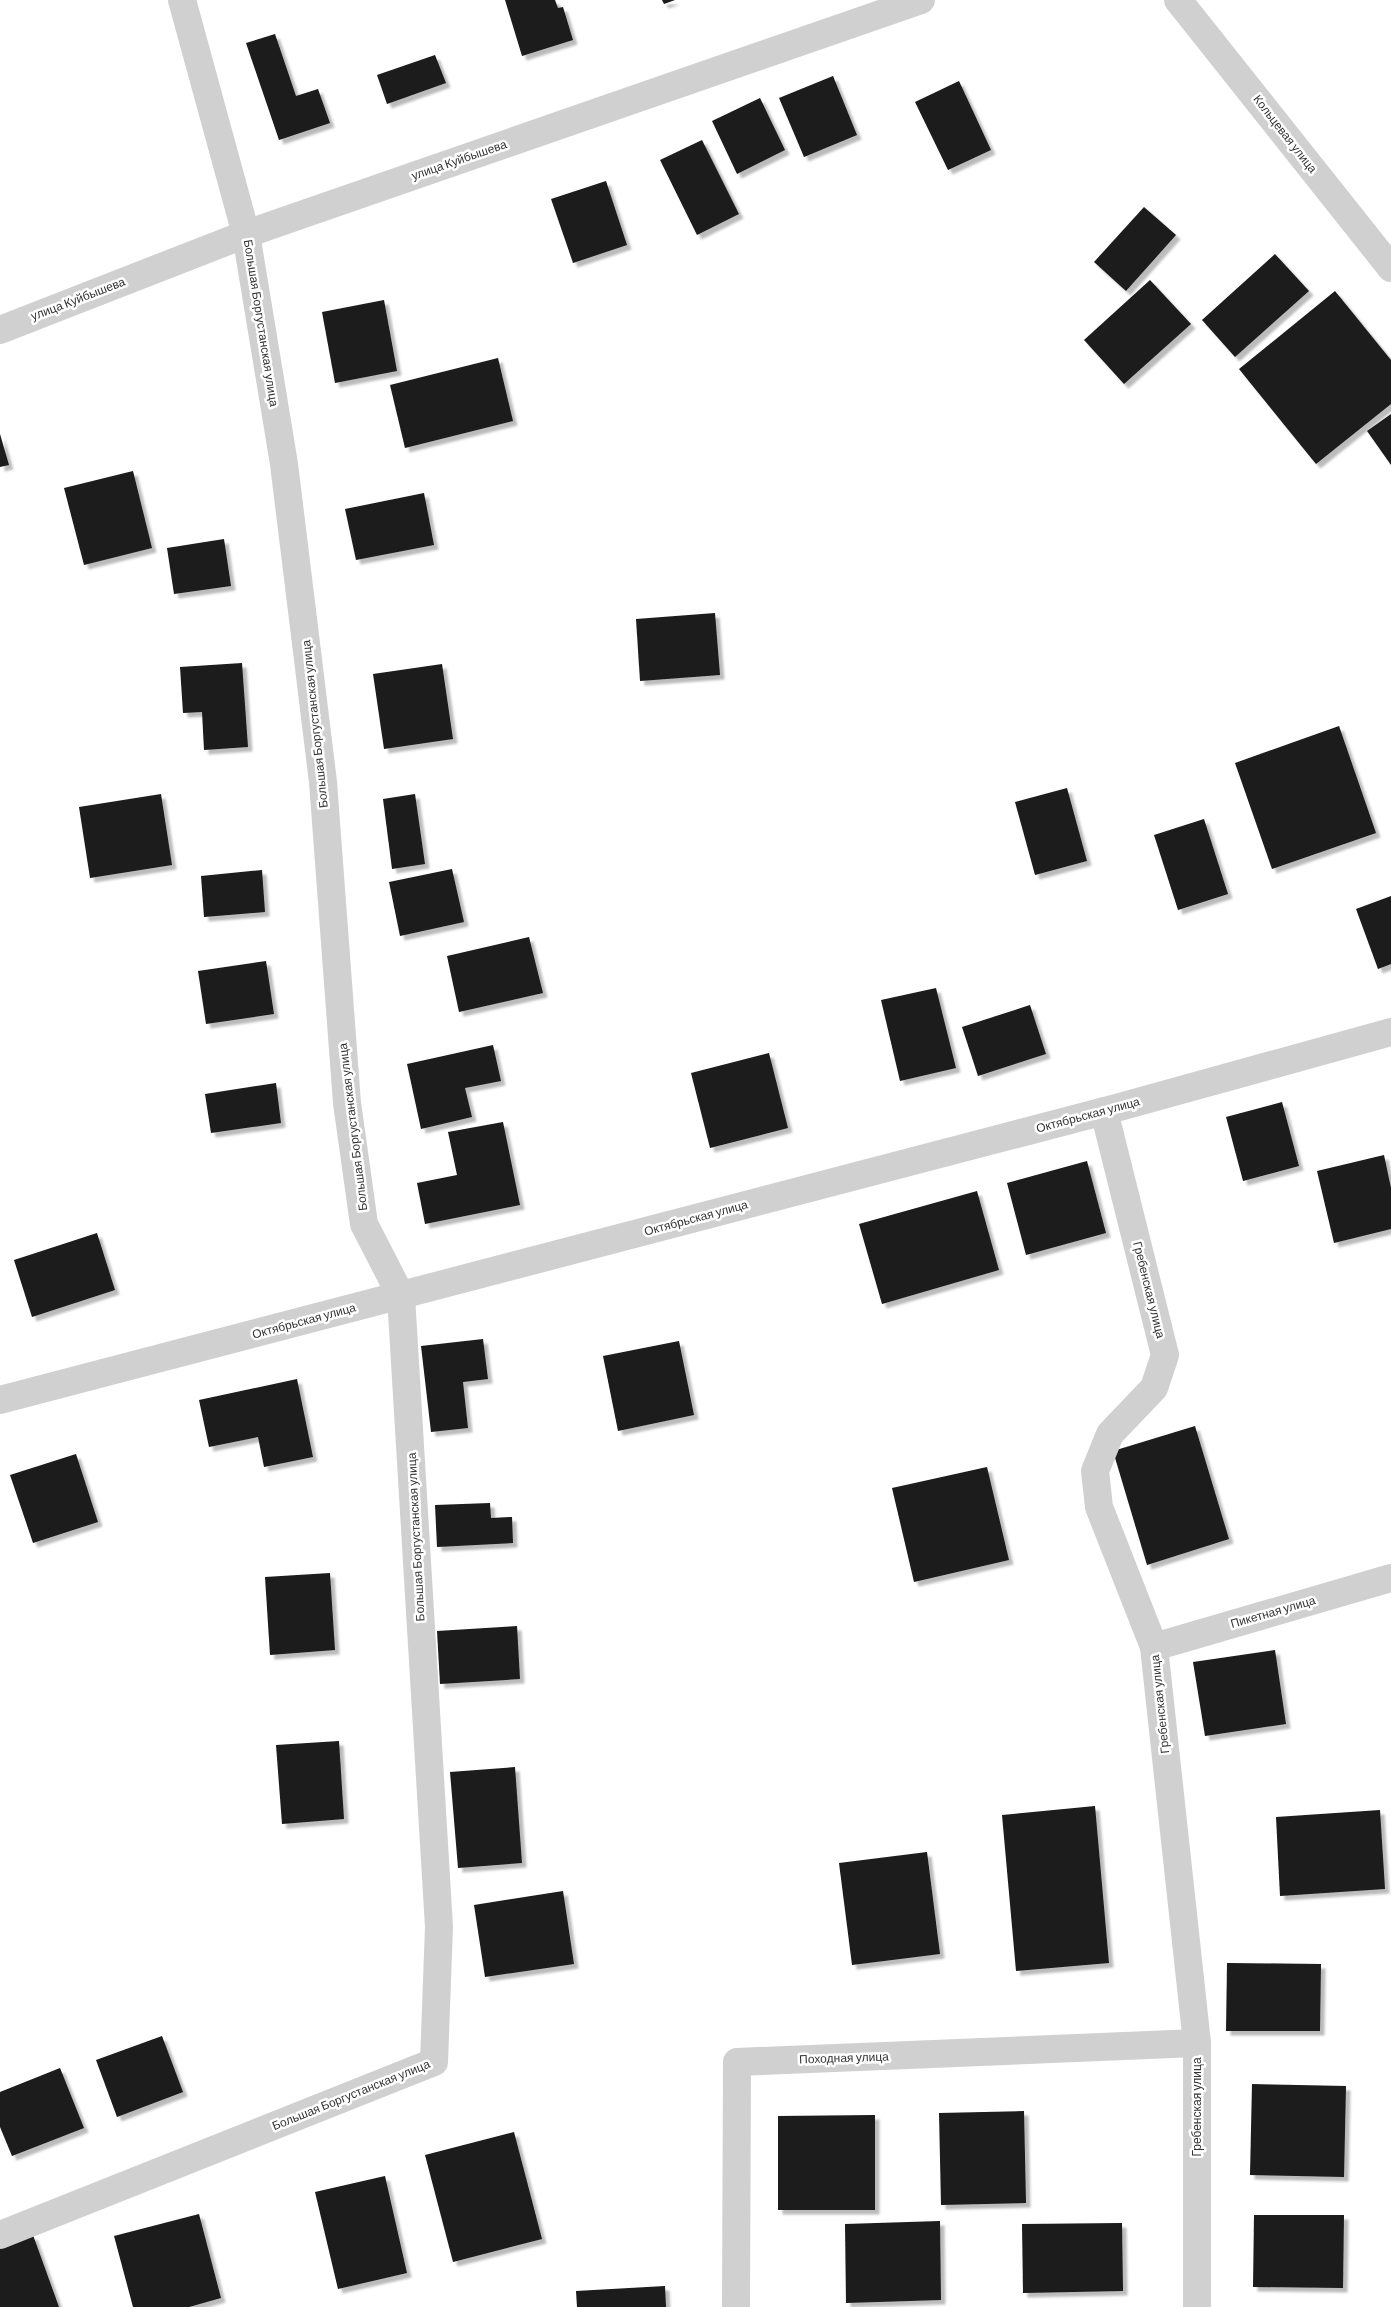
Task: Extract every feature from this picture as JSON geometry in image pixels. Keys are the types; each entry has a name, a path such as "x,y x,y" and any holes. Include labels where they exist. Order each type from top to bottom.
{"street":[{"name":"Большая Боргустанская улица","path":"0,2235 434,2062 439,1927 401,1296 364,1224 348,1102 323,782 284,464 246,234 182,0"},
{"name":"улица Куйбышева","path":"0,330 246,234 920,0"},
{"name":"Кольцевая улица","path":"1178,0 1391,268"},
{"name":"Октябрьская улица","path":"0,1400 1104,1111 1391,1032"},
{"name":"Гребенская улица","path":"1104,1111 1165,1355 1154,1388 1110,1434 1095,1471 1099,1507 1154,1647 1196,2043 1197,2307"},
{"name":"Пикетная улица","path":"1154,1647 1391,1578"},
{"name":"Походная улица","path":"736,2307 737,2062 1196,2043"}],"building":[{"path":"505,0 555,0 558,8 563,7 573,40 522,56"},
{"path":"662,0 675,0 664,4"},
{"path":"275,34 296,96 318,89 330,123 279,140 246,43"},
{"path":"435,55 446,83 387,104 377,75"},
{"path":"833,76 857,135 804,157 779,98"},
{"path":"959,81 991,150 948,170 915,102"},
{"path":"760,98 785,150 737,174 712,121"},
{"path":"702,140 739,214 697,235 660,160"},
{"path":"606,181 627,245 573,263 551,199"},
{"path":"1144,207 1176,235 1126,291 1094,262"},
{"path":"1275,254 1309,291 1235,357 1202,320"},
{"path":"1150,280 1191,324 1124,384 1084,340"},
{"path":"1335,291 1391,360 1391,404 1316,464 1239,369"},
{"path":"384,300 397,371 335,383 322,312"},
{"path":"498,358 513,421 405,448 390,385"},
{"path":"1391,414 1391,465 1367,431"},
{"path":"0,434 9,465 0,467"},
{"path":"133,471 152,548 84,565 64,488"},
{"path":"424,493 434,545 356,560 345,509"},
{"path":"224,539 231,586 174,594 167,548"},
{"path":"715,613 720,675 640,681 636,619"},
{"path":"242,663 248,747 204,750 202,712 183,713 180,667"},
{"path":"442,664 453,739 384,749 373,674"},
{"path":"1339,726 1376,833 1272,869 1235,763"},
{"path":"1067,788 1087,861 1035,875 1015,802"},
{"path":"161,794 172,865 90,878 79,807"},
{"path":"415,794 425,864 392,869 383,799"},
{"path":"1204,819 1228,894 1178,910 1154,835"},
{"path":"452,869 464,922 400,936 389,882"},
{"path":"262,870 265,912 204,917 201,876"},
{"path":"1391,896 1391,964 1378,969 1356,909"},
{"path":"529,937 543,993 459,1012 447,956"},
{"path":"266,961 274,1014 206,1024 198,971"},
{"path":"936,988 956,1068 900,1081 881,1000"},
{"path":"1030,1005 1046,1054 978,1076 962,1027"},
{"path":"493,1045 501,1081 465,1088 472,1117 421,1129 407,1064"},
{"path":"769,1053 788,1128 710,1148 691,1073"},
{"path":"276,1083 281,1123 211,1133 205,1094"},
{"path":"1282,1102 1299,1166 1243,1181 1226,1117"},
{"path":"503,1122 520,1205 425,1224 417,1183 457,1175 448,1132"},
{"path":"1384,1155 1391,1188 1391,1229 1334,1243 1317,1171"},
{"path":"1087,1161 1106,1233 1026,1255 1007,1183"},
{"path":"977,1191 999,1270 882,1304 859,1224"},
{"path":"97,1233 115,1290 32,1317 14,1260"},
{"path":"483,1339 488,1379 463,1382 468,1428 431,1432 421,1346"},
{"path":"679,1341 694,1415 618,1431 603,1356"},
{"path":"297,1379 313,1457 264,1467 258,1437 209,1447 199,1400"},
{"path":"1195,1426 1229,1539 1147,1565 1113,1451"},
{"path":"76,1454 98,1522 33,1543 10,1475"},
{"path":"987,1467 1009,1560 914,1582 892,1488"},
{"path":"490,1503 491,1518 512,1517 513,1543 437,1547 435,1505"},
{"path":"330,1573 335,1650 270,1655 265,1577"},
{"path":"517,1626 520,1679 440,1684 437,1631"},
{"path":"1275,1650 1286,1724 1205,1736 1193,1662"},
{"path":"339,1741 344,1819 282,1824 276,1745"},
{"path":"515,1767 522,1863 458,1868 450,1772"},
{"path":"1095,1806 1109,1963 1016,1971 1002,1815"},
{"path":"1380,1810 1385,1889 1280,1896 1276,1817"},
{"path":"927,1852 940,1954 852,1965 839,1863"},
{"path":"563,1891 574,1964 485,1977 474,1905"},
{"path":"1227,1963 1321,1964 1320,2031 1226,2031"},
{"path":"162,2036 183,2092 117,2117 96,2060"},
{"path":"60,2068 84,2128 12,2156 0,2127 0,2092"},
{"path":"1252,2084 1346,2086 1344,2177 1250,2175"},
{"path":"1024,2111 1026,2203 941,2205 939,2113"},
{"path":"875,2115 875,2210 778,2210 778,2116"},
{"path":"514,2132 542,2239 453,2262 425,2155"},
{"path":"385,2176 407,2273 338,2289 315,2192"},
{"path":"199,2214 221,2298 189,2307 133,2307 114,2236"},
{"path":"1254,2215 1344,2215 1343,2288 1253,2287"},
{"path":"940,2221 941,2300 846,2303 845,2224"},
{"path":"1122,2223 1123,2291 1023,2293 1022,2224"},
{"path":"33,2235 59,2307 0,2307 0,2247"},
{"path":"665,2286 666,2307 577,2307 576,2291"}]}
